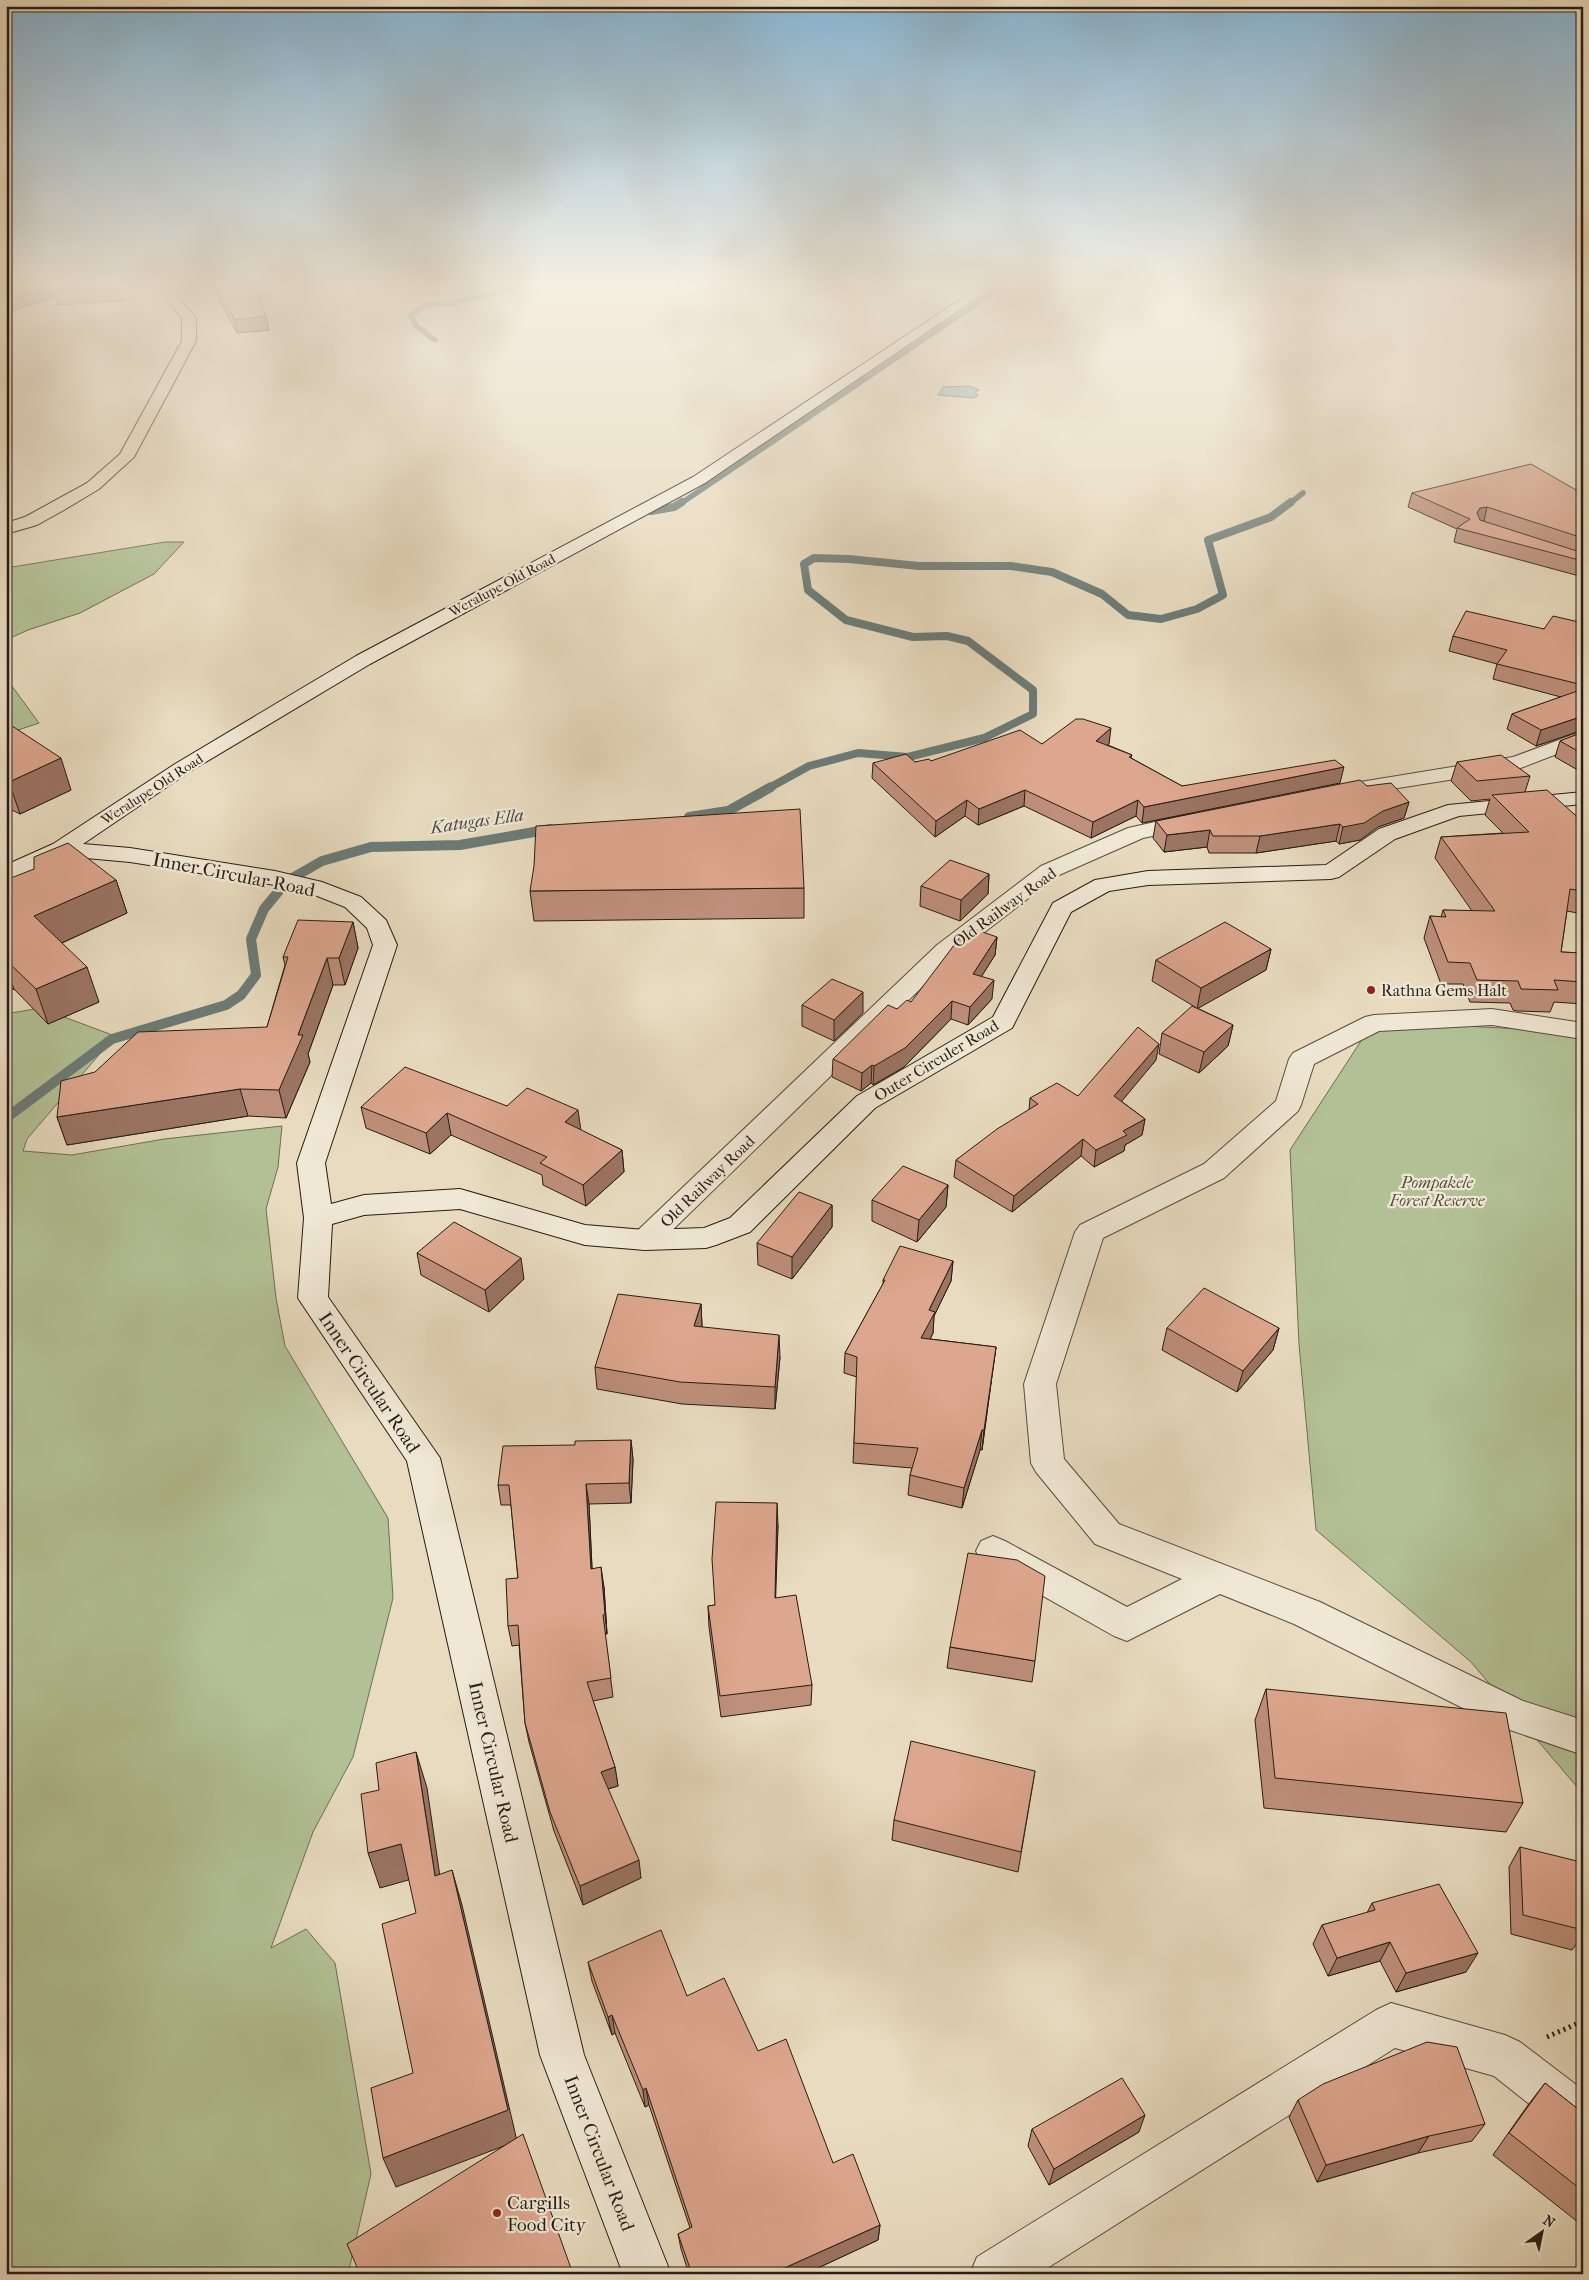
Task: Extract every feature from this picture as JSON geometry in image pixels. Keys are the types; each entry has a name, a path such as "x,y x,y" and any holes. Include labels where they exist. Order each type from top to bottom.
{"highway":[{"path":"6,529 31,521 58,508 94,486 126,457 162,391"}],"street":[{"name":"Weralupe Old Road","path":"6,874 61,849 182,768 363,660 700,480 832,391"},
{"path":"1329,793 1518,763 1583,737"},
{"name":"Outer Circuler Road","path":"318,1218 364,1206 460,1199 585,1235 646,1240 706,1238 740,1225 866,1102 1003,1022 1061,908 1103,885 1148,878 1331,872 1387,834 1456,810 1583,798"},
{"name":"Old Railway Road","path":"646,1240 946,950 1049,872 1136,832 1213,817"},
{"name":"Inner Circular Road","path":"61,849 130,855 314,887 353,902 378,925 385,945 311,1163 318,1218 313,1298 423,1458 562,2055 647,2274"},
{"path":"1583,1031 1492,1017 1374,1023 1302,1059 1288,1105 1214,1172 1090,1232 1040,1384 1048,1462 1107,1534 1307,1613 1514,1715 1583,1738"},
{"path":"993,1551 1127,1625 1218,1578"},
{"path":"994,2274 1391,2025 1505,2057 1583,2118"}],"green space":[{"path":"165,542 184,542 154,574 80,613 28,630 6,640 6,568"},
{"path":"6,678 39,723 6,734"},
{"path":"40,1008 115,1036 27,1139 23,1151 72,1155 164,1139 282,1126 278,1167 266,1209 276,1298 285,1346 388,1518 393,1598 353,1757 313,1832 271,1948 306,1929 335,1963 371,2174 348,2274 6,2274 6,1014"},
{"name":"Pompakele Forest Reserve","path":"1374,1021 1555,1031 1583,1036 1583,1794 1471,1662 1316,1530 1299,1344 1290,1150"}],"water":[{"path":"940,391 976,391 978,396 973,398 938,395"}],"building":[{"path":"1531,464 1583,494 1583,538 1487,507 1480,508 1477,513 1480,520 1583,553 1583,561 1457,528 1470,519 1412,493"},
{"path":"1466,611 1544,629 1553,616 1583,623 1583,685 1497,664 1507,650 1453,636"},
{"path":"1583,689 1583,716 1541,730 1512,714"},
{"path":"1076,719 1083,719 1111,728 1096,741 1132,755 1129,757 1182,786 1335,760 1344,767 1144,807 1138,800 1093,822 1025,790 979,809 967,800 936,821 873,763 906,754 915,762 929,759 931,761 1020,730 1042,744"},
{"path":"6,722 61,758 9,782 6,780"},
{"path":"1583,732 1583,754 1560,741"},
{"path":"1501,755 1530,776 1477,781 1457,762"},
{"path":"1360,780 1367,786 1391,783 1409,802 1383,811 1364,823 1343,827 1340,824 1260,836 1213,836 1210,830 1167,835 1156,821"},
{"path":"1547,790 1583,822 1583,891 1570,889 1561,952 1583,953 1583,982 1554,980 1558,990 1521,989 1518,981 1477,980 1470,963 1448,962 1430,916 1446,917 1443,910 1495,911 1441,837 1529,832 1492,795"},
{"path":"800,809 804,888 530,891 534,866 536,826"},
{"path":"68,843 116,880 34,916 87,967 36,989 6,960 6,880 34,869 34,857"},
{"path":"950,860 989,874 961,900 921,886"},
{"path":"298,920 353,922 339,958 327,958 298,1035 303,1035 279,1090 240,1089 57,1117 61,1081 95,1072 138,1032 267,1027 288,957 283,957"},
{"path":"1225,922 1271,949 1201,988 1156,960"},
{"path":"971,928 997,937 973,974 994,980 970,1007 952,1001 905,1048 874,1066 872,1065 862,1073 833,1059 888,1005 897,1009 907,1000 911,1002 961,936"},
{"path":"832,979 863,992 834,1020 802,1005"},
{"path":"1192,1006 1233,1025 1204,1052 1162,1033"},
{"path":"1138,1027 1159,1044 1114,1096 1145,1119 1123,1131 1127,1135 1096,1150 1083,1139 1014,1196 956,1160 997,1129 1038,1104 1030,1098 1057,1083 1078,1096"},
{"path":"405,1067 507,1106 527,1088 578,1110 565,1122 622,1150 583,1185 540,1163 547,1157 447,1113 426,1133 361,1107"},
{"path":"903,1166 948,1185 919,1220 872,1200"},
{"path":"799,1192 832,1205 792,1257 757,1243"},
{"path":"454,1222 521,1258 485,1290 417,1253"},
{"path":"900,1246 953,1261 929,1310 935,1312 921,1338 996,1347 984,1430 982,1430 964,1488 910,1475 918,1448 854,1443 857,1357 845,1353 885,1280 883,1280"},
{"path":"1204,1288 1279,1328 1243,1371 1167,1328"},
{"path":"618,1294 701,1304 694,1326 779,1335 775,1387 680,1382 595,1367"},
{"path":"631,1440 629,1483 586,1484 591,1569 601,1567 605,1614 603,1615 611,1678 587,1682 615,1767 601,1772 639,1860 580,1886 550,1812 525,1723 518,1625 508,1626 506,1579 518,1578 509,1485 498,1485 503,1446 575,1445 575,1441"},
{"path":"716,1502 777,1503 775,1598 796,1595 812,1685 720,1696 708,1606 715,1605 712,1559"},
{"path":"968,1553 1017,1560 1045,1576 1035,1661 950,1647"},
{"path":"1266,1689 1506,1713 1523,1803 1275,1778"},
{"path":"911,1741 1035,1771 1021,1852 894,1820"},
{"path":"416,1752 435,1876 452,1870 508,2110 383,2158 371,2088 413,2073 382,1924 416,1913 401,1844 368,1853 361,1794 379,1790 376,1763"},
{"path":"1520,1847 1581,1862 1583,1930 1523,1915"},
{"path":"1439,1884 1478,1953 1406,1973 1390,1942 1337,1958 1322,1925 1375,1910 1372,1903"},
{"path":"661,1930 687,1996 724,1978 758,2051 786,2039 833,2163 853,2154 880,2225 771,2274 692,2274 678,2234 692,2227 646,2088 643,2090 612,2015 608,2017 588,1962"},
{"path":"1427,2042 1457,2047 1485,2124 1429,2136 1326,2165 1298,2100 1323,2084"},
{"path":"1122,2078 1145,2115 1054,2169 1032,2129"},
{"path":"1545,2083 1583,2113 1583,2191 1509,2133"},
{"name":"Cargills Food City","path":"523,2134 573,2274 360,2274 347,2244"}],"waterway":[{"path":"680,504 847,391"},
{"path":"1289,504 1303,493"},
{"path":"651,511 674,507 682,502"},
{"path":"769,788 809,766 858,753 908,757 984,738 1033,714 1033,690 968,641 947,636 913,637 846,620 808,590 804,564 814,558 849,559 919,566 1011,566 1052,572 1102,594 1128,615 1161,619 1197,609 1223,595 1208,540 1271,517 1291,502"},
{"name":"Katugas Ella","path":"689,817 728,811 771,787"},
{"name":"Katugas Ella","path":"6,1118 112,1039 226,1005 241,995 256,975 251,939 264,909 287,881 322,861 371,847 460,845 551,829"}],"place":[{"name":"Rathna Gems Halt","path":"1371,990"},
{"name":"Cargills Food City","path":"497,2213"}]}
